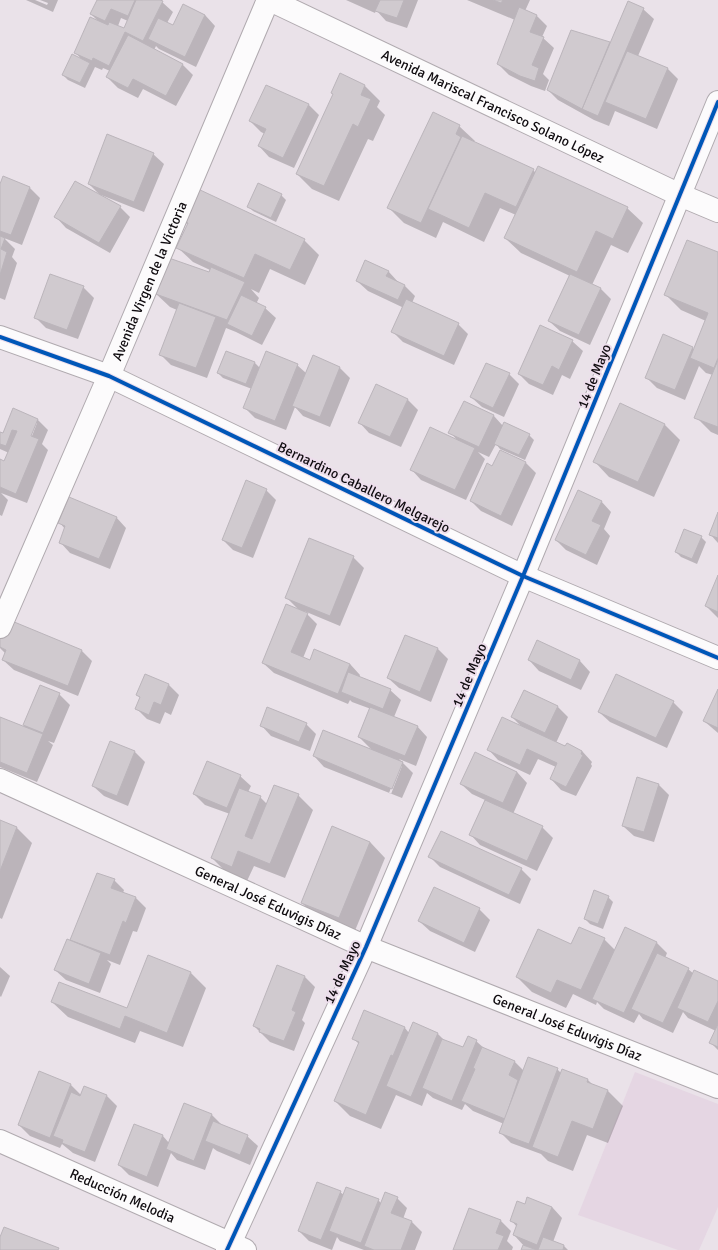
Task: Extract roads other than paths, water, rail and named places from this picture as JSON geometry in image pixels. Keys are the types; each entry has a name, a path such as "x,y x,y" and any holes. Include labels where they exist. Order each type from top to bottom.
{"street":[{"name":"Avenida Mariscal Francisco Solano López","path":"269,0 680,195 718,210"},
{"name":"Avenida Virgen de la Victoria","path":"0,627 109,376 269,0"},
{"name":"14 de Mayo","path":"234,1248 366,947 523,576 718,102"},
{"name":"Bernardino Caballero Melgarejo","path":"0,337 109,376 523,576 718,658"},
{"name":"General José Eduvigis Díaz","path":"0,780 366,947 718,1087"},
{"name":"Reducción Melodia","path":"0,1141 234,1248"}]}
